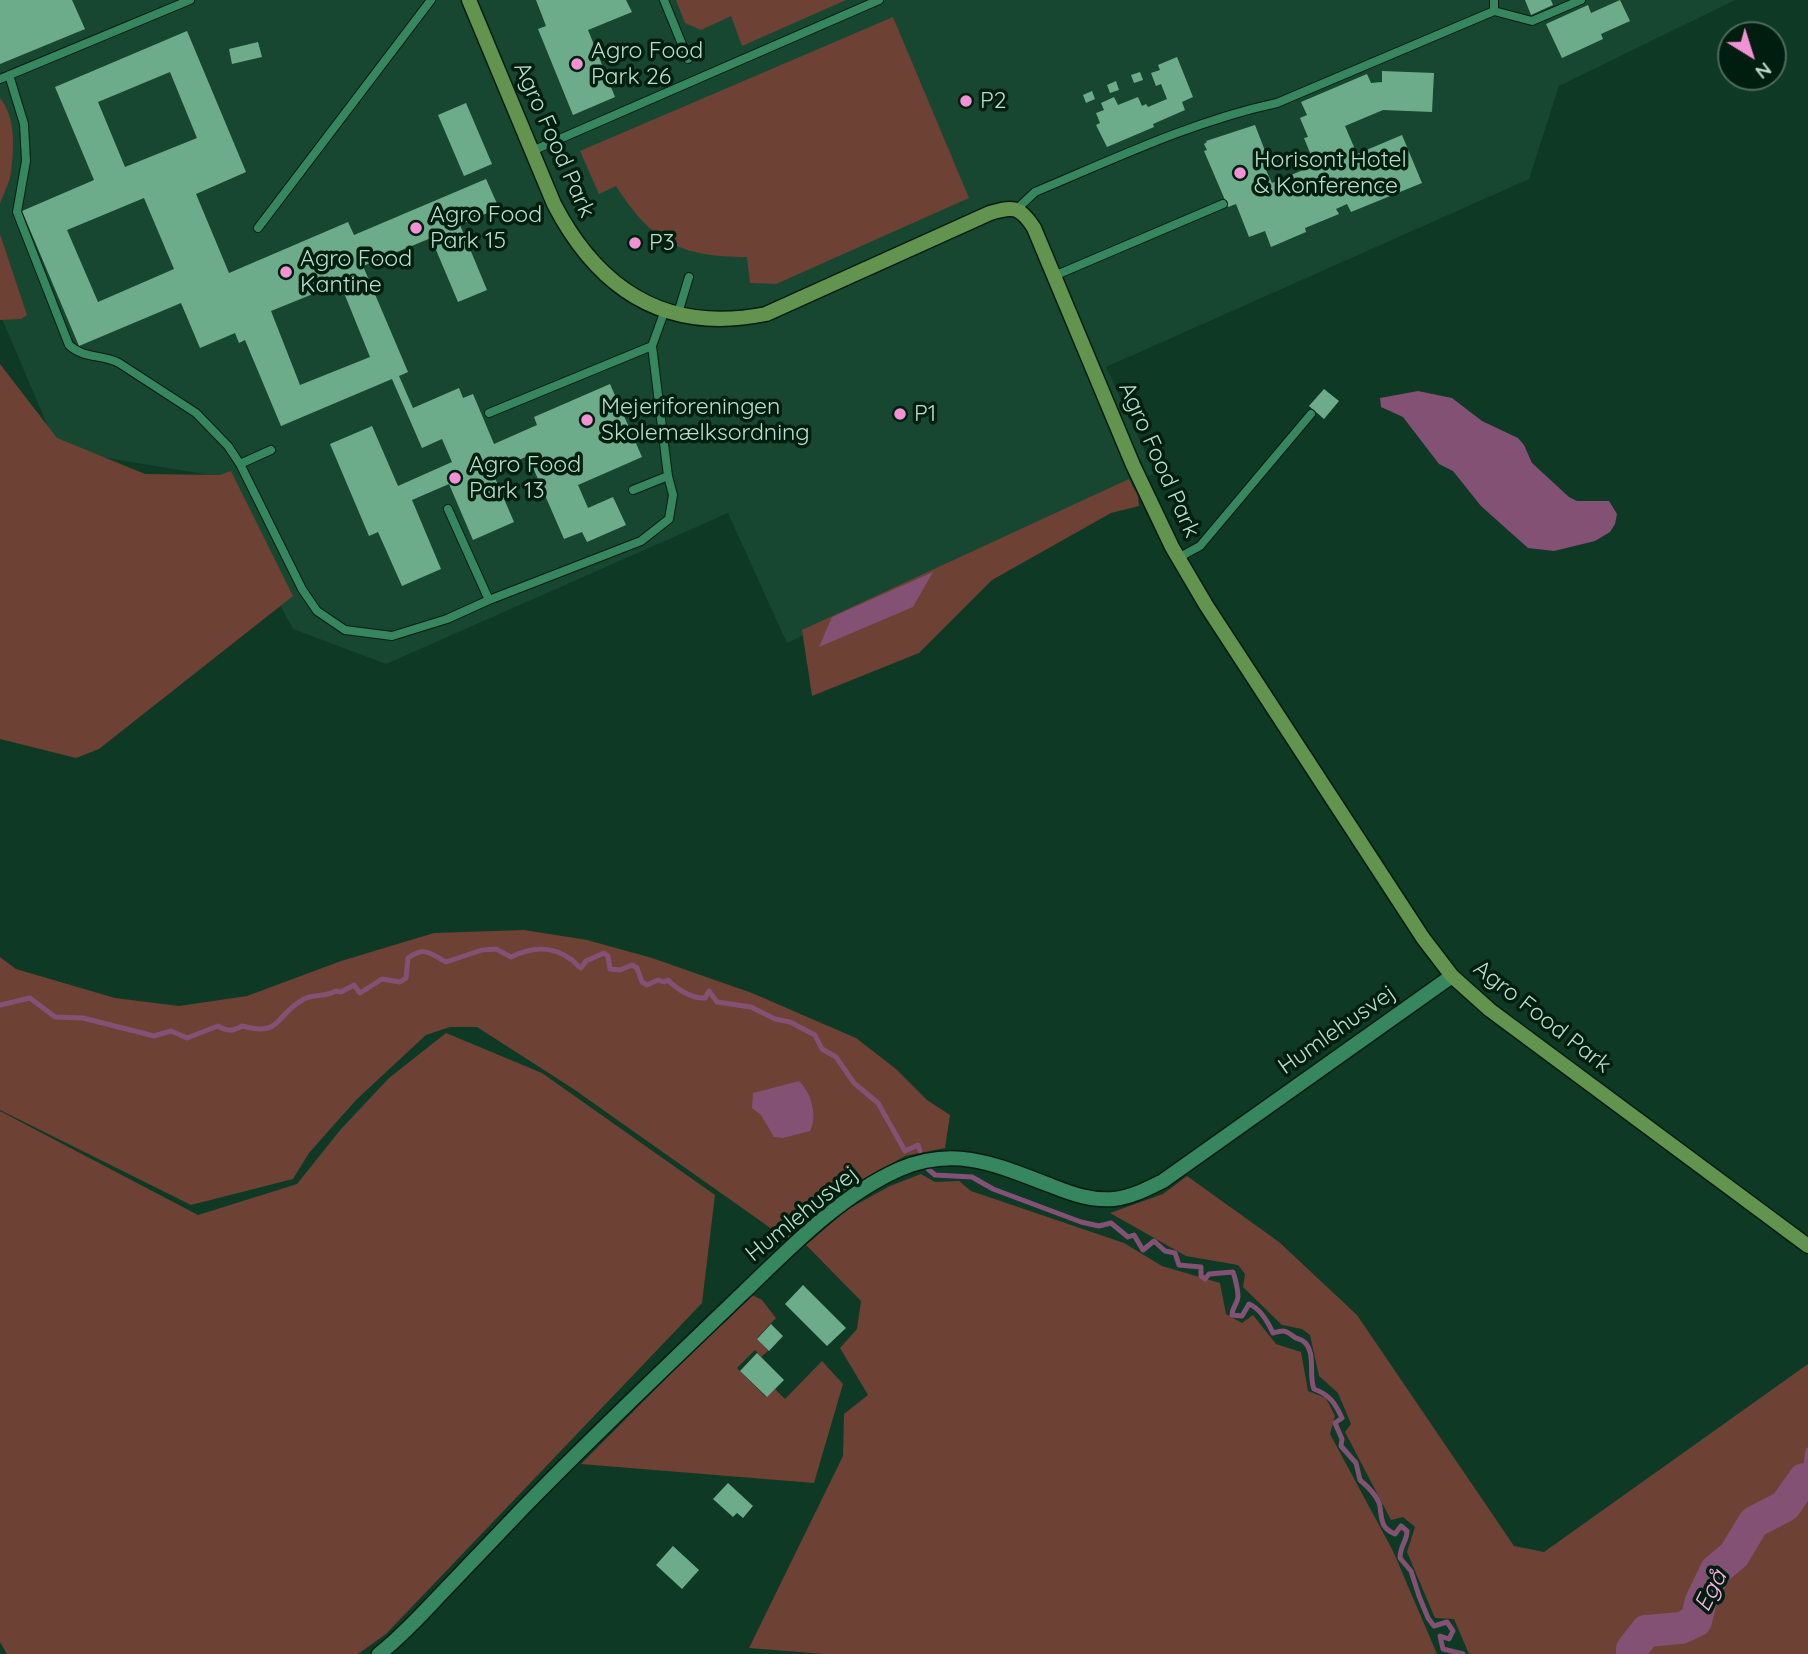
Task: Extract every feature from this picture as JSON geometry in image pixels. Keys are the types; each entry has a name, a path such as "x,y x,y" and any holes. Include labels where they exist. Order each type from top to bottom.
{"street":[{"name":"Agro Food Park","path":"468,0 558,212 586,256 598,270 625,291 671,312 741,320 766,314 990,213 1017,209 1026,216 1034,228 1133,465 1178,558 1408,915 1452,976 1490,1010 1808,1246"},
{"name":"Humlehusvej","path":"379,1654 427,1609 620,1412 798,1241 831,1213 880,1179 931,1159 967,1158 987,1162 1070,1193 1093,1198 1114,1199 1140,1192 1163,1181 1452,976"}],"lane":[{"path":"0,79 190,0"},
{"path":"258,228 431,0"},
{"path":"664,0 688,59"},
{"path":"532,151 879,0"},
{"path":"1494,0 1494,11"},
{"path":"1017,209 1035,192 1205,123 1277,103 1494,11 1532,21 1581,0"},
{"path":"9,75 24,124 26,161 17,212 69,345 84,355 119,363 196,413 228,446 240,464 302,589 317,611 345,630 392,636 447,619 641,541 669,519 673,495 668,476 652,346 689,277"},
{"path":"1054,276 1223,204"},
{"path":"489,413 652,346"},
{"path":"1178,558 1200,546 1311,414"},
{"path":"240,464 271,450"},
{"path":"633,490 668,476"},
{"path":"448,509 489,600"}],"shaded area":[{"path":"0,0 1735,0 1559,86 1529,179 1106,367 1155,473 787,643 728,513 386,664 293,629 210,475 58,450 0,314"},
{"path":"676,0 846,0 742,46 731,16 701,30 685,23"},
{"path":"893,17 969,198 776,284 750,283 747,257 703,254 670,242 642,221 616,186 599,194 580,151"},
{"path":"0,98 9,114 13,143 10,176 0,203"},
{"path":"0,234 27,315 21,319 0,320"},
{"path":"0,364 57,438 145,474 220,475 231,471 293,596 99,749 76,758 0,739"},
{"path":"1418,391 1452,398 1482,421 1518,438 1532,463 1569,497 1577,501 1609,501 1617,514 1610,532 1595,541 1554,551 1528,548 1481,506 1453,471 1439,464 1403,417 1381,407 1380,398"},
{"path":"1129,479 1138,496 1139,506 1111,513 992,580 919,653 812,696 802,630"},
{"path":"933,572 913,607 819,647 832,617"},
{"path":"524,930 587,940 652,958 752,993 856,1038 896,1069 927,1100 950,1115 945,1148 905,1156 838,1194 786,1239 572,1088 477,1027 450,1027 426,1035 356,1100 309,1153 293,1179 191,1205 0,1110 0,957 16,969 115,998 179,1006 247,996 341,961 434,933"},
{"path":"446,1033 542,1073 715,1195 702,1303 386,1634 358,1654 7,1654 0,1642 0,1111 198,1215 297,1184 341,1129 389,1078"},
{"path":"799,1081 807,1091 812,1105 810,1131 783,1138 774,1137 761,1115 752,1108 753,1093"},
{"path":"921,1174 935,1182 959,1181 971,1191 1124,1243 1162,1266 1220,1283 1226,1314 1242,1323 1253,1315 1276,1344 1301,1352 1308,1391 1326,1398 1335,1416 1330,1434 1393,1551 1437,1654 824,1654 749,1648 843,1456 844,1414 868,1395 840,1348 857,1329 861,1301 806,1245 848,1209 890,1186"},
{"path":"1187,1176 1279,1242 1357,1315 1514,1546 1544,1552 1808,1364 1808,1654 1469,1654 1454,1619 1435,1618 1407,1552 1415,1527 1403,1517 1391,1520 1345,1432 1351,1424 1338,1393 1319,1376 1310,1335 1302,1329 1282,1325 1243,1287 1245,1274 1238,1265 1186,1256 1110,1213 1163,1194"},
{"path":"750,1294 762,1300 776,1318 757,1338 768,1351 761,1357 755,1350 737,1368 766,1397 775,1389 785,1399 822,1361 843,1384 814,1483 581,1464"}],"building":[{"path":"0,0 72,0 85,29 0,64"},
{"name":"Agro Food Park 26","path":"536,0 626,0 632,12 588,30 615,97 573,115 538,29 546,26"},
{"path":"1525,0 1551,0 1553,5 1531,15"},
{"path":"1620,0 1630,21 1601,34 1603,39 1562,58 1546,24 1588,5 1591,13"},
{"name":"Agro Food Park 15","path":"187,31 246,172 196,194 229,273 348,222 354,235 486,179 499,208 460,225 487,290 458,302 431,238 363,266 408,372 399,376 413,408 459,388 463,398 473,394 494,444 537,425 534,417 610,384 642,457 578,485 588,508 613,497 626,525 587,542 582,532 564,539 528,456 492,471 514,522 473,540 449,484 412,500 441,569 402,586 378,532 369,536 330,444 372,426 398,486 452,462 442,439 422,448 392,379 281,426 245,340 239,343 235,333 200,348 181,303 79,346 22,211 94,180 55,87","holes":["170,72 197,138 125,167 98,102","144,198 174,269 98,302 67,230","340,283 370,357 300,385 271,311"]},
{"path":"258,42 262,57 232,64 229,49"},
{"path":"1177,57 1193,97 1182,102 1185,110 1107,147 1096,125 1100,123 1096,113 1104,110 1101,103 1114,97 1118,105 1138,97 1142,106 1146,104 1148,107 1167,99 1161,84 1156,86 1151,73 1160,70 1158,65"},
{"path":"1382,71 1434,73 1432,112 1383,110 1345,126 1357,154 1402,135 1422,183 1351,212 1347,204 1336,209 1339,214 1305,228 1306,232 1271,247 1265,231 1249,237 1236,204 1228,207 1204,151 1207,150 1204,144 1206,141 1255,125 1267,156 1261,159 1272,183 1315,165 1304,138 1308,137 1300,118 1307,115 1301,102 1367,74 1371,83 1382,82"},
{"path":"1140,72 1143,80 1134,83 1131,75"},
{"path":"1116,81 1119,90 1110,93 1107,85"},
{"path":"1092,91 1095,99 1086,103 1083,95"},
{"path":"466,103 492,164 464,176 438,115"},
{"path":"1324,389 1339,401 1324,419 1309,406"},
{"path":"803,1285 846,1328 827,1346 785,1304"},
{"path":"771,1324 783,1336 769,1351 757,1339"},
{"path":"757,1353 784,1380 767,1397 740,1371"},
{"path":"728,1483 753,1506 743,1518 737,1513 733,1517 713,1499"},
{"path":"673,1546 699,1570 682,1589 656,1565"}],"waterway":[{"path":"0,1005 30,998 55,1017 83,1018 154,1036 171,1031 187,1038 218,1026 230,1030 242,1026 265,1029 272,1027 294,1005 308,997 341,992 354,985 360,993 382,979 400,982 406,978 408,958 419,952 427,952 446,962 482,950 496,949 511,957 542,949 565,955 581,968 586,961 604,953 608,956 610,969 620,970 632,965 637,968 642,982 647,985 658,980 668,980 685,993 700,998 705,998 709,991 717,1002 751,1007 815,1035 822,1049 836,1057 854,1083 878,1103 905,1151 918,1145 920,1151"},
{"path":"928,1169 935,1175 972,1177 993,1189 1081,1222 1099,1226 1111,1223 1128,1237 1134,1235 1143,1250 1154,1241 1165,1251 1175,1253 1179,1265 1201,1267 1201,1276 1205,1279 1209,1274 1233,1272 1238,1297 1232,1315 1242,1316 1249,1304 1261,1312 1273,1333 1286,1332 1307,1345 1314,1389 1331,1400 1342,1418 1335,1423 1342,1439 1341,1446 1356,1463 1360,1480 1377,1500 1385,1527 1395,1534 1401,1526 1407,1531 1400,1558 1411,1571 1428,1618 1434,1626 1447,1622 1453,1631 1449,1639 1440,1636 1443,1649 1463,1654"},
{"path":"1804,1479 1808,1450"},
{"name":"Egå","path":"1632,1654 1632,1649 1646,1631 1681,1628 1696,1621 1701,1601 1716,1570 1734,1555 1754,1522 1785,1506 1804,1479 1808,1481"}],"place":[{"name":"Agro Food Park 26","path":"577,64"},
{"name":"P2","path":"966,101"},
{"name":"Horisont Hotel & Konference","path":"1240,173"},
{"name":"Agro Food Park 15","path":"416,228"},
{"name":"P3","path":"635,243"},
{"name":"Agro Food Kantine","path":"286,272"},
{"name":"P1","path":"900,414"},
{"name":"Mejeriforeningen Skolemælksordning","path":"587,420"},
{"name":"Agro Food Park 13","path":"455,478"}]}
